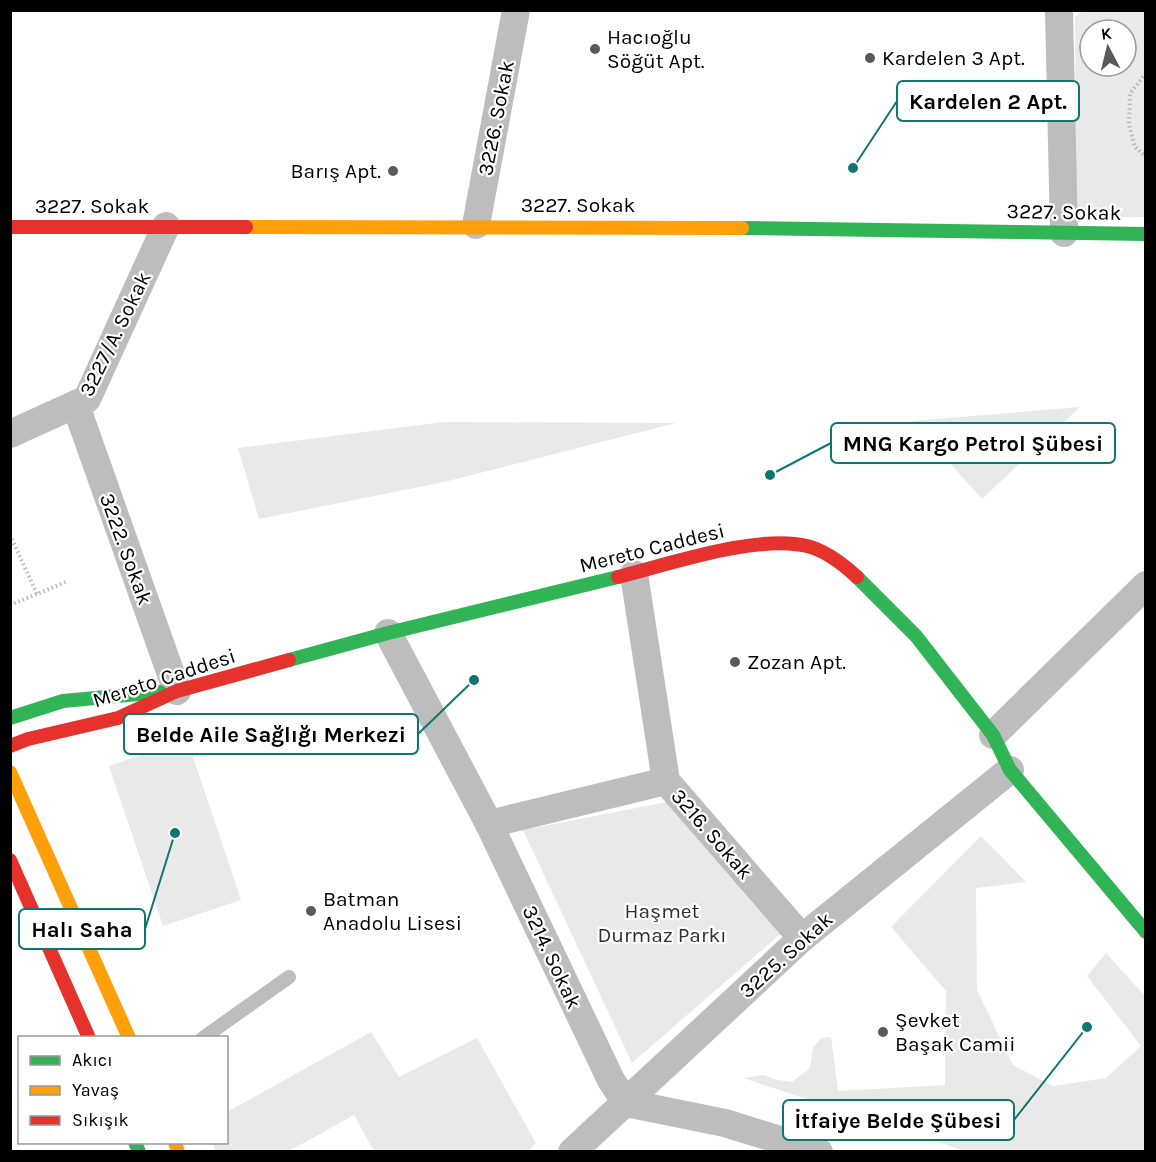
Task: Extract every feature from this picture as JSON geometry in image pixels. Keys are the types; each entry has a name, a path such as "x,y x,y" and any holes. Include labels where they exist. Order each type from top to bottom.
{"street":[{"name":"3226. Sokak","path":"476,225 516,10"},
{"path":"1059,10 1064,233"},
{"name":"3227. Sokak","path":"10,227 476,225 1146,234"},
{"name":"3227/A. Sokak","path":"10,434 76,406 87,399 166,226"},
{"name":"3222. Sokak","path":"76,406 177,691"},
{"name":"Mereto Caddesi","path":"10,746 28,739 118,718 177,691 388,633 762,542 807,546 827,555 853,573 916,636 993,735 1010,770 1146,932"},
{"name":"3216. Sokak","path":"633,574 666,781 802,938"},
{"path":"993,735 1146,585"},
{"name":"3214. Sokak","path":"388,633 489,824 610,1080 626,1103"},
{"path":"10,718 39,708 107,695 177,691"},
{"name":"3225. Sokak","path":"572,1152 802,938 1010,770"},
{"path":"10,772 128,1036"},
{"path":"489,824 666,781"},
{"path":"11,862 87,1036"},
{"path":"626,1103 725,1123 819,1152"}],"lane":[{"path":"205,1036 289,977"}],"path":[{"path":"1146,73 1130,94 1129,124 1135,147 1146,157"},
{"path":"10,535 38,594"},
{"path":"10,605 66,582"}],"green space":[{"path":"1082,11 1145,11 1145,217 1089,218 1076,206 1075,17"},
{"path":"1080,407 982,499 912,421"},
{"path":"444,422 676,423 444,482 259,519 238,448"},
{"path":"187,739 241,900 163,926 109,766"},
{"name":"Haşmet Durmaz Parkı","path":"667,802 786,929 632,1063 523,830"},
{"path":"981,836 1026,882 976,888 977,990 1013,1065 1053,1086 1106,1078 1141,1046 1087,976 1106,953 1145,996 1145,1151 965,1151 743,1078 764,1075 792,1082 810,1068 813,1048 821,1038 831,1037 838,1091 945,1085 946,991 891,927"},
{"path":"371,1032 399,1077 477,1038 536,1143 527,1152 374,1151 354,1115 289,1151 216,1151 212,1144 228,1144 228,1111"}],"traffic: fast":[{"path":"742,228 1146,234"},
{"path":"289,660 388,633 618,577"},
{"path":"857,577 916,636 993,735 1010,770 1146,932"},
{"path":"10,718 63,701 160,692"},
{"path":"136,1144 139,1152"}],"traffic: slow":[{"path":"246,227 742,228"},
{"path":"10,772 128,1036"},
{"path":"176,1144 178,1152"}],"traffic: jam":[{"path":"10,227 246,227"},
{"path":"618,577 713,552 739,547 787,543 807,546 827,554 857,577"},
{"path":"10,746 28,739 118,718 177,691 289,660"},
{"path":"10,860 88,1036"}],"place":[{"name":"Hacıoğlu Söğüt Apt.","path":"595,49"},
{"name":"Kardelen 3 Apt.","path":"870,58"},
{"name":"Kardelen 2 Apt.","path":"853,168"},
{"name":"Barış Apt.","path":"393,171"},
{"name":"MNG Kargo Petrol Şübesi","path":"770,475"},
{"name":"Zozan Apt.","path":"735,662"},
{"name":"Belde Aile Sağlığı Merkezi","path":"474,680"},
{"name":"Halı Saha","path":"175,833"},
{"name":"Batman Anadolu Lisesi","path":"311,911"},
{"name":"İtfaiye Belde Şübesi","path":"1087,1027"},
{"name":"Şevket Başak Camii","path":"883,1032"}]}
